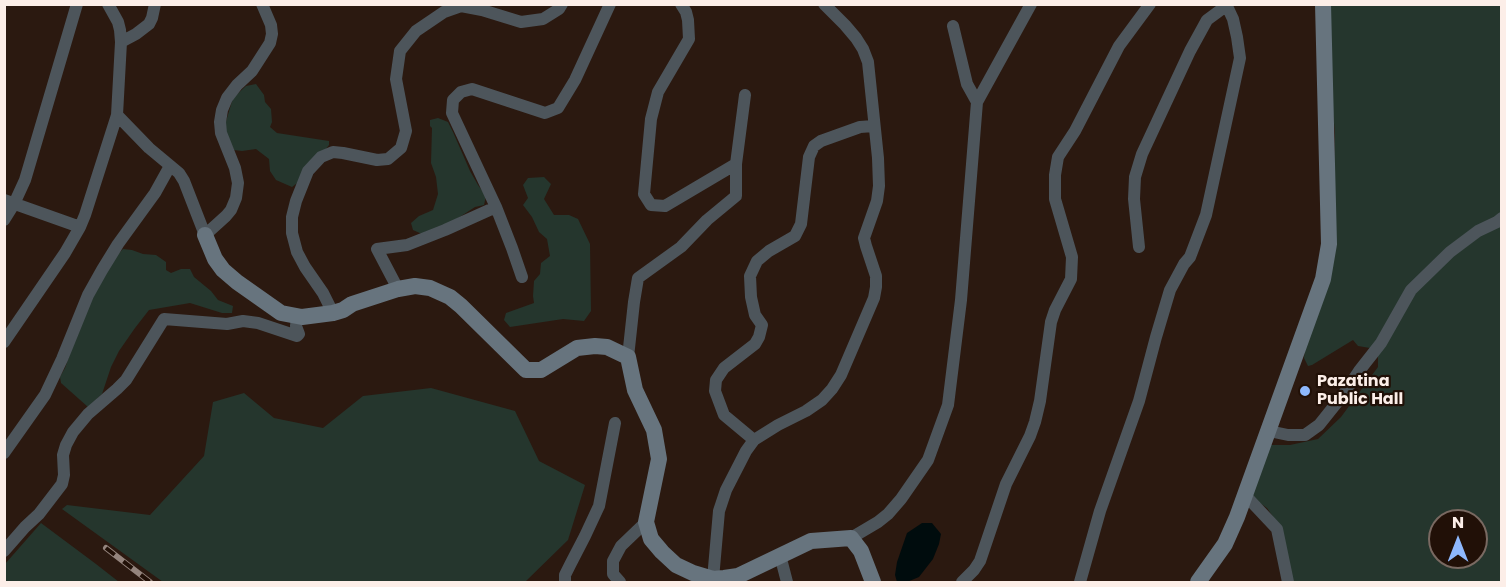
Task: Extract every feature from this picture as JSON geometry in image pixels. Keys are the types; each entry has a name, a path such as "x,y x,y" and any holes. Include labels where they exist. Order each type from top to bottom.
{"street":[{"path":"4,220 9,202 25,180 77,4"},
{"path":"4,342 65,253 80,227 117,116 121,42 118,22 108,4"},
{"path":"121,42 149,24 155,4"},
{"path":"205,235 226,216 236,198 238,183 235,168 221,133 220,122 227,98 252,71 270,43 271,25 262,4"},
{"path":"333,313 297,252 292,233 292,217 296,201 308,171 321,157 333,152 377,160 388,159 402,148 406,131 396,79 400,51 416,31 444,12 461,6 521,22 543,19 559,9 562,4"},
{"path":"522,277 496,207 452,113 453,100 461,92 472,89 546,113 558,108 575,80 610,4"},
{"path":"681,4 688,20 689,39 658,92 651,119 644,194 651,205 665,206 736,164"},
{"path":"713,579 719,511 726,490 746,451 754,440 806,411 822,400 832,389 841,375 874,298 876,276 864,238 877,201 879,186 868,62 863,49 845,25 824,4"},
{"path":"745,95 736,164 736,196 707,220 681,247 638,278 634,302 628,357 635,390 654,430 659,459 646,522 651,539 662,552 692,578 713,579 738,576 812,541 852,538 888,514 901,500 928,460 948,405 961,300 977,102 1031,4"},
{"path":"962,582 980,561 1006,484 1032,429 1040,401 1051,322 1071,279 1072,257 1055,199 1058,157 1075,131 1119,45 1150,4"},
{"path":"1198,582 1225,544 1237,518 1323,279 1329,244 1323,4"},
{"path":"1080,582 1100,511 1139,401 1170,290 1190,257 1206,215 1240,58 1238,36 1226,5 1207,20 1142,154 1136,177 1134,199 1140,247"},
{"path":"953,26 967,84 977,102"},
{"path":"117,116 149,148 179,173 215,259 223,270 281,313 297,316 333,313 352,304 415,286 430,288 450,297 526,370 541,370 577,348 608,347 628,357"},
{"path":"754,440 724,415 715,391 716,380 724,368 755,344 759,337 762,326 755,315 750,276 757,261 795,236 801,224 809,157 814,146 821,141 860,127 874,126"},
{"path":"4,453 45,394 92,287 117,244 155,193 170,166"},
{"path":"9,202 80,227"},
{"path":"398,289 377,249 407,245 496,207"},
{"path":"1269,431 1288,435 1305,435 1319,425 1381,343 1411,290 1450,252 1478,231 1502,218"},
{"path":"4,551 39,514 62,484 63,455 73,432 88,414 126,380 164,319 227,324 243,321 258,323 297,336 299,334 296,326 297,316"},
{"path":"565,582 565,574 599,506 615,423"},
{"path":"1245,495 1277,529 1288,582"},
{"path":"620,582 613,574 613,561 621,546 646,522"},
{"path":"852,538 861,551 873,582"},
{"path":"780,555 787,582"}],"green space":[{"path":"1329,5 1501,5 1501,582 1288,582 1276,521 1267,508 1250,496 1269,445 1290,445 1318,439 1341,417 1378,367 1378,357 1370,348 1358,346 1353,340 1312,365 1308,366 1304,358 1306,340 1332,258 1335,132 1329,77"},
{"path":"256,84 271,109 270,127 277,133 329,141 329,145 300,181 292,187 276,180 270,171 269,159 256,149 234,150 224,128 233,98 246,86"},
{"path":"438,118 448,122 470,171 486,196 484,205 475,207 452,222 422,234 413,230 411,223 419,216 433,210 438,194 431,163 432,128 430,120"},
{"path":"544,177 551,184 544,199 554,215 569,215 578,219 590,244 591,311 584,321 563,319 510,327 504,320 506,313 534,303 534,281 540,274 541,263 550,256 547,239 539,232 523,205 528,198 523,185 528,178"},
{"path":"123,249 156,255 166,262 166,270 171,273 181,269 190,269 194,277 218,300 233,306 232,313 222,313 190,303 149,310 119,351 102,394 88,407 61,383 60,377 91,294"},
{"path":"431,388 515,411 539,461 585,485 568,540 525,582 163,582 62,509 67,505 150,515 204,456 213,402 244,393 274,418 323,428 363,396"},
{"path":"41,523 119,582 5,582 5,564"}],"shaded area":[{"path":"922,523 932,523 941,534 933,559 919,577 907,582 897,582 895,575 897,562 907,533"}],"railway":[{"path":"106,548 150,582"}],"place":[{"name":"Pazatina Public Hall","path":"1305,391"}]}
